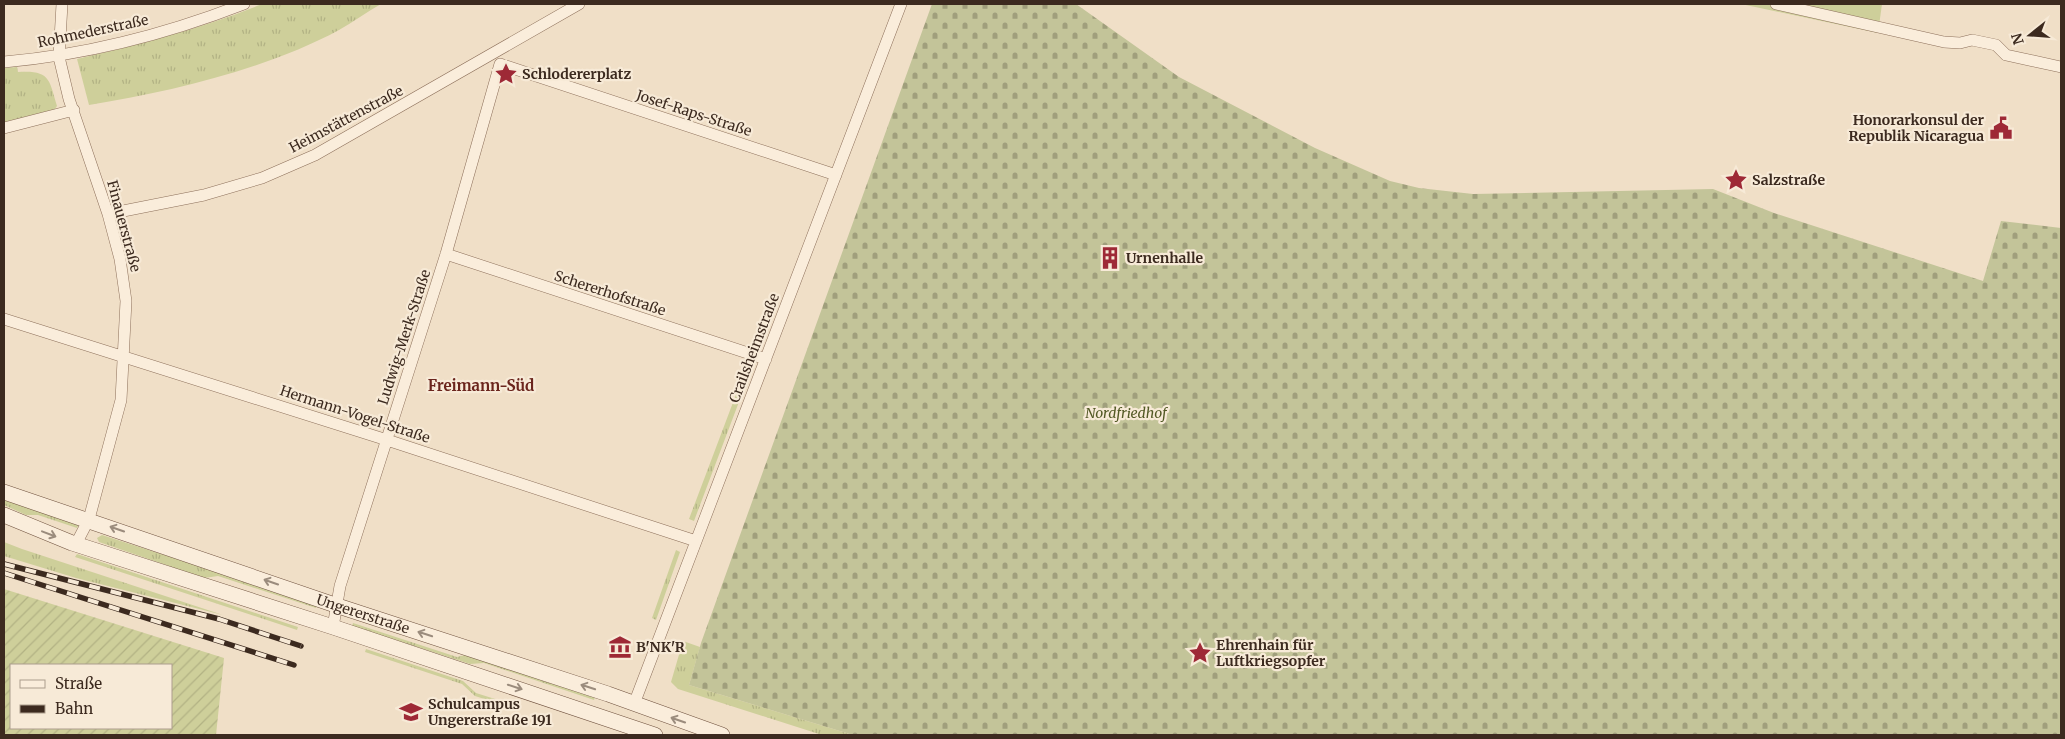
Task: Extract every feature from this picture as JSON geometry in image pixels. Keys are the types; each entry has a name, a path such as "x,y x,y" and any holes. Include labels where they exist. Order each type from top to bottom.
{"main road":[{"name":"Ungererstraße","path":"4,492 89,519 336,605 722,735"},
{"name":"Ungererstraße","path":"4,515 76,544 333,626 624,730 655,735"},
{"path":"624,730 634,704"}],"street":[{"name":"Finauerstraße","path":"62,4 59,57 108,214 120,259 126,302 125,357 121,400 89,519 76,544"},
{"name":"Rohmederstraße","path":"4,62 59,57 141,38 244,4"},
{"name":"Heimstättenstraße","path":"108,214 204,194 271,174 315,155 352,136 579,4"},
{"name":"Crailsheimstraße","path":"634,704 901,4"},
{"path":"1776,4 1944,42 1960,43 1972,40 1996,45 2006,55 2061,67"},
{"path":"494,53 500,64"},
{"name":"Josef-Raps-Straße","path":"500,64 836,175"},
{"name":"Ludwig-Merk-Straße","path":"333,626 336,605 386,440 446,254 500,64"},
{"path":"4,128 74,110"},
{"name":"Schererhofstraße","path":"446,254 766,359"},
{"name":"Hermann-Vogel-Straße","path":"4,319 696,541"}],"green space":[{"path":"262,4 381,4 339,30 311,44 250,67 185,86 89,105 77,59 194,28"},
{"name":"Nordfriedhof","path":"932,4 1076,4 1179,77 1315,148 1390,181 1419,188 1473,194 1713,189 1774,213 1983,281 2001,221 2061,228 2061,735 853,735 689,685 701,643"},
{"path":"1741,4 1882,4 1878,33"},
{"path":"17,67 18,72 36,73 46,78 50,83 57,106 54,110 4,123 4,68"},
{"path":"746,368 751,370 694,521 689,519"},
{"path":"4,499 79,524 77,528 38,515 26,515 4,505"},
{"path":"102,535 317,604 316,608 218,576 204,578 99,542 97,538"},
{"path":"4,542 223,615 76,578 4,556"},
{"path":"676,550 680,552 656,620 652,618"},
{"path":"77,554 298,627 297,630 75,557"},
{"path":"4,589 224,658 216,735 4,735"},
{"path":"353,623 457,657 469,654 596,695 594,700 484,663 470,664 352,626"},
{"path":"683,641 700,647 689,685 853,735 822,735 678,689 671,682"},
{"path":"366,649 463,681 476,693 520,707 519,710 475,696 462,684 365,652"}],"railway":[{"path":"4,564 219,619 301,646"},
{"path":"4,573 294,665"}],"place":[{"name":"Schlodererplatz","path":"506,74"},
{"name":"Honorarkonsul der Republik Nicaragua","path":"2001,128"},
{"name":"Salzstraße","path":"1736,180"},
{"name":"Urnenhalle","path":"1110,258"},
{"name":"B'NK'R","path":"620,647"},
{"name":"Ehrenhain für Luftkriegsopfer","path":"1200,653"},
{"name":"Schulcampus Ungererstraße 191","path":"411,712"}],"district":[{"name":"Freimann-Süd","path":"481,385"}]}
